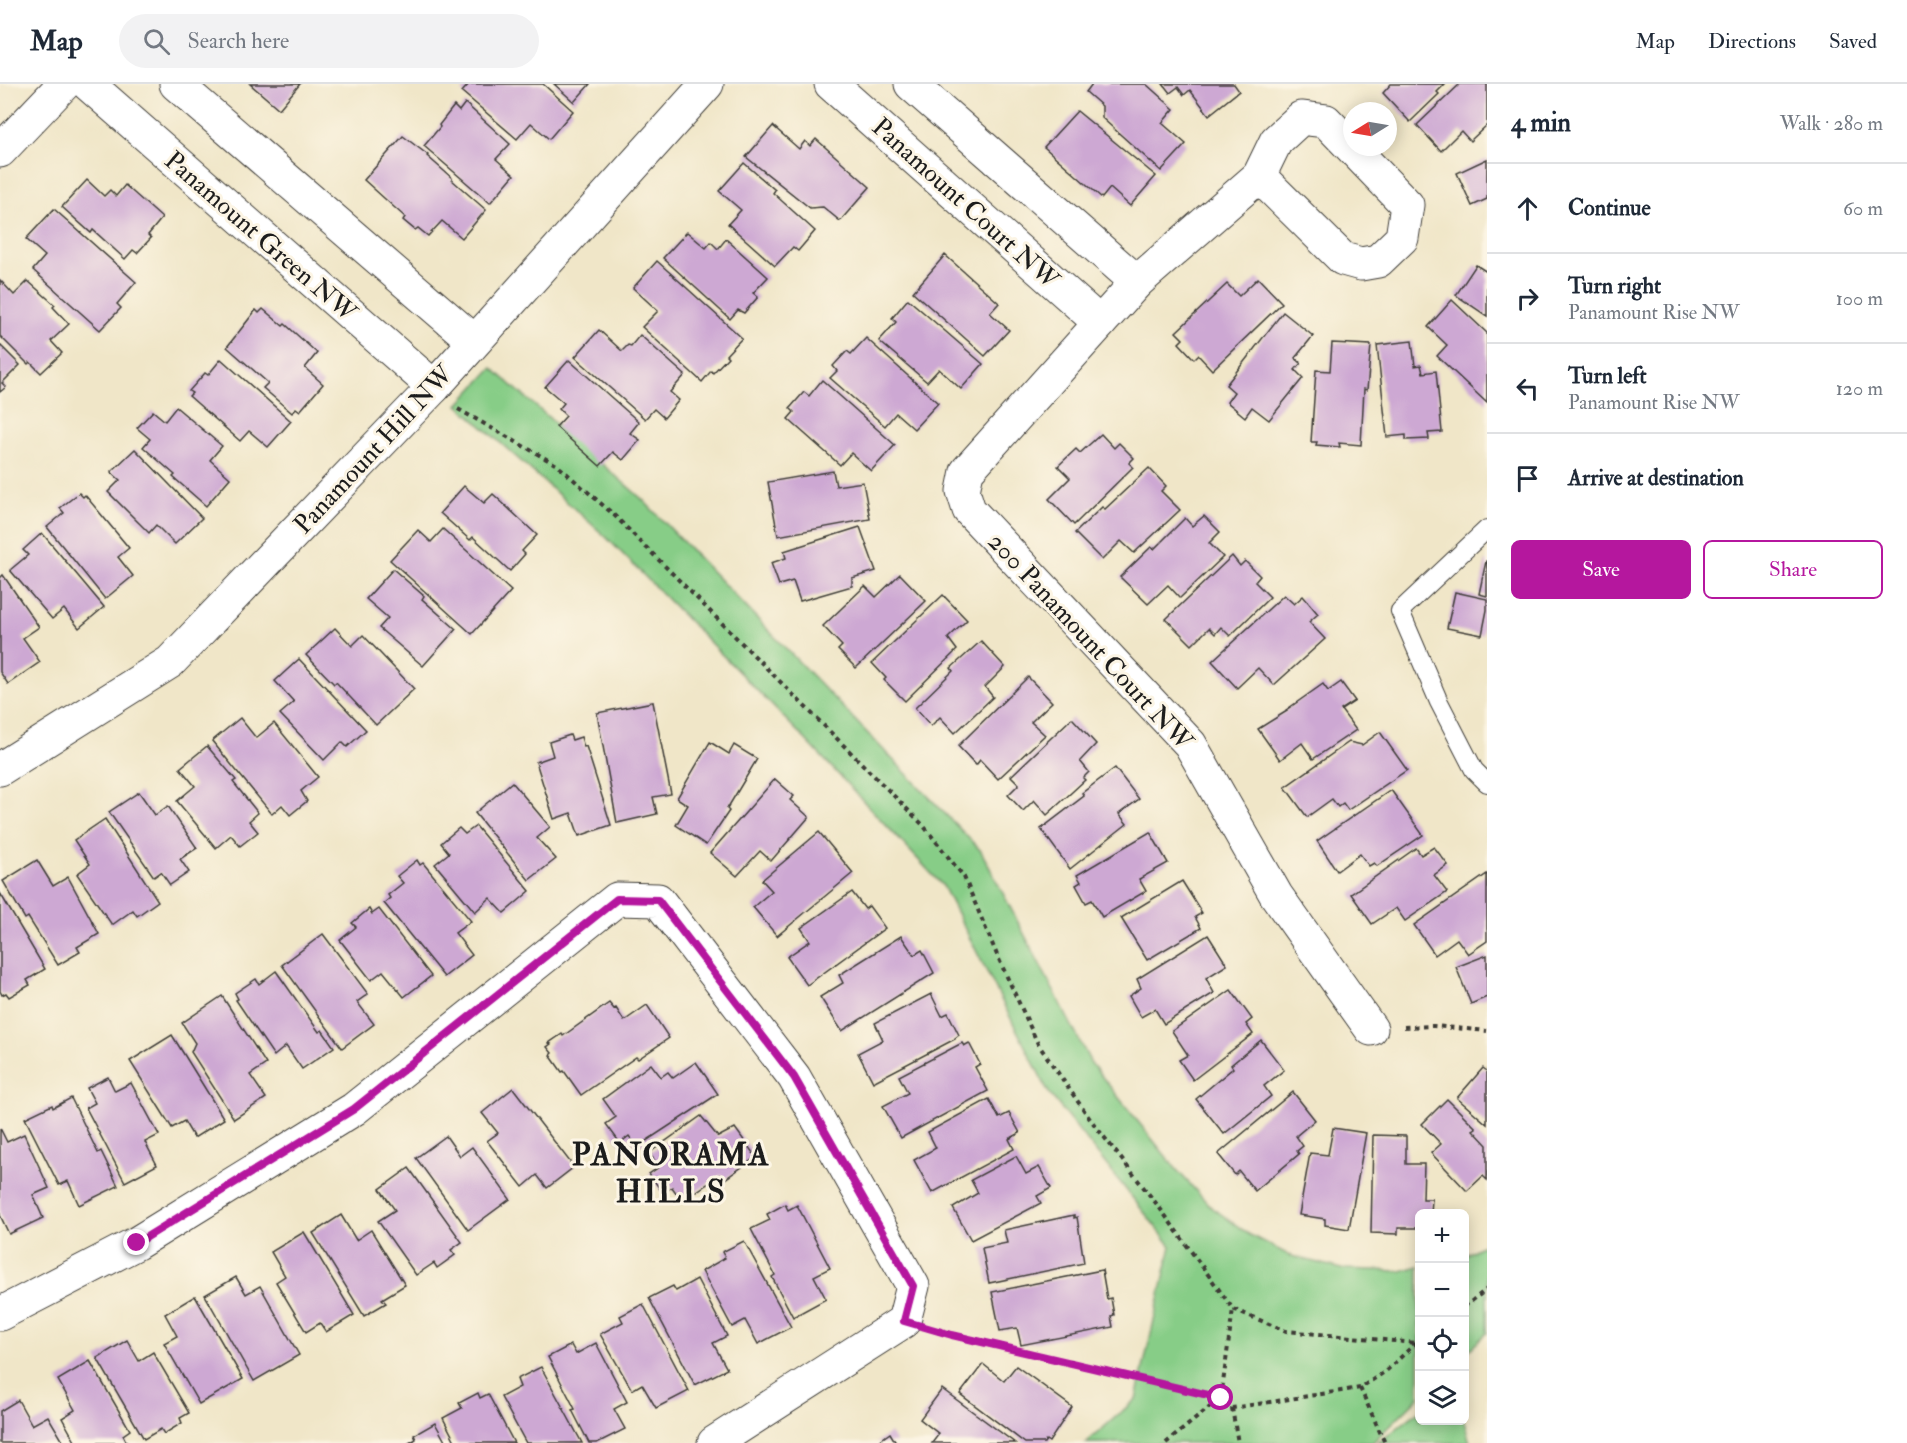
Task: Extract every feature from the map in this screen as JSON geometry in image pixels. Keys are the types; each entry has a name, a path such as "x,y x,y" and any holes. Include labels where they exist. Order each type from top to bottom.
{"street":[{"path":"0,151 64,84"},
{"name":"Panamount Green NW","path":"88,84 434,387"},
{"path":"176,84 474,341"},
{"name":"Panamount Hill NW","path":"0,769 170,662 434,387 707,84"},
{"name":"Panamount Court NW","path":"831,84 1118,303"},
{"name":"Panamount Court NW","path":"911,84 1118,303"},
{"path":"1301,118 1326,121 1407,205 1402,238 1378,261 1361,264 1343,259 1259,176 1276,141 1301,118"},
{"name":"200 Panamount Court NW","path":"1259,176 1118,303 967,471 963,491 969,510 1190,744 1276,895 1371,1029"},
{"path":"0,1314 137,1243 354,1109 617,899 658,900 794,1077 913,1286 904,1321 714,1443"}],"lane":[{"path":"1487,529 1400,611 1439,702 1474,770 1487,783"}],"path":[{"path":"434,387 454,406 557,465 613,514 923,825 964,877 1038,1044 1090,1119 1159,1207 1233,1309 1286,1331 1415,1342"},
{"path":"1371,1029 1434,1026 1487,1031"},
{"path":"1469,1302 1487,1289"},
{"path":"1166,1443 1221,1398 1233,1309"},
{"path":"904,1321 952,1335 1221,1398 1232,1408 1238,1443"},
{"path":"1232,1408 1360,1388 1386,1371 1415,1345"},
{"path":"1360,1388 1385,1443"}],"green space":[{"path":"492,368 641,498 981,851 1091,1063 1177,1170 1210,1206 1250,1235 1291,1256 1342,1269 1401,1271 1415,1267 1415,1401 1372,1443 1086,1443 1136,1399 1171,1246 1049,1093 943,886 806,740 606,537 458,405"},
{"path":"1487,1243 1487,1333 1469,1350 1469,1263 1469,1253"},
{"path":"1415,1414 1415,1425 1465,1425 1470,1443 1378,1443"}],"building":[{"path":"250,84 300,84 279,109"},
{"path":"469,84 543,84 573,111 549,139 531,123 517,139 462,92"},
{"path":"554,84 590,84 574,102"},
{"path":"1092,84 1146,84 1174,109 1162,123 1186,144 1161,171 1102,118 1102,106 1086,92"},
{"path":"1163,84 1234,84 1239,91 1209,115 1190,90 1184,95 1178,87 1170,93"},
{"path":"1391,84 1445,84 1437,92 1439,94 1410,122 1397,108 1397,102 1391,102 1383,93"},
{"path":"1460,84 1487,84 1487,125 1470,141 1461,131 1441,151 1417,125"},
{"path":"465,103 510,144 496,159 514,175 490,203 424,146 454,106 459,111"},
{"path":"1077,111 1156,176 1130,206 1110,188 1102,198 1044,147"},
{"path":"773,126 799,149 805,141 810,146 816,139 870,187 840,221 823,207 810,208 746,157"},
{"path":"403,136 428,155 486,210 462,238 442,221 428,236 418,228 415,230 403,220 405,217 364,180"},
{"path":"1487,159 1487,199 1472,206 1457,173"},
{"path":"744,163 775,190 773,193 815,231 798,251 793,247 775,266 728,224 741,210 719,191"},
{"path":"87,180 104,196 110,190 116,196 125,185 162,218 148,235 151,238 137,253 133,250 125,259 93,230 91,233 62,207"},
{"path":"54,209 136,282 117,304 121,308 100,330 33,270 45,256 26,239"},
{"path":"687,232 706,248 711,242 718,249 726,239 768,277 753,293 758,297 744,313 738,310 730,319 663,258"},
{"path":"945,255 999,303 990,313 1009,330 985,356 913,292"},
{"path":"657,261 742,338 726,355 728,357 702,382 642,327 658,311 633,288"},
{"path":"1476,265 1487,272 1487,316 1456,295"},
{"path":"1258,278 1282,303 1212,370 1198,355 1194,359 1179,343 1183,339 1176,332 1227,284 1239,296"},
{"path":"0,280 14,295 28,281 55,305 53,307 69,324 51,341 62,353 41,373 30,362 28,364 0,336"},
{"path":"908,299 983,364 961,389 939,369 927,382 879,341 896,322 892,318"},
{"path":"1452,300 1487,333 1487,403 1437,356 1447,345 1428,327"},
{"path":"263,309 283,326 285,324 317,353 305,368 323,384 300,411 296,408 292,413 263,388 268,383 227,347 256,310 259,313"},
{"path":"1283,312 1313,336 1295,358 1301,363 1295,370 1303,378 1269,420 1252,407 1245,417 1227,402 1234,392 1226,385"},
{"path":"599,330 622,351 628,345 631,346 640,335 685,375 670,392 679,400 664,418 654,409 645,419 575,357"},
{"path":"866,338 938,403 914,429 896,413 885,426 830,378 837,371 833,366 847,351 851,354"},
{"path":"1412,341 1415,366 1421,365 1423,373 1436,371 1442,432 1428,433 1429,439 1406,440 1406,435 1387,437 1377,345"},
{"path":"1332,343 1371,345 1367,390 1364,389 1361,445 1339,443 1340,447 1316,445 1317,442 1311,442 1316,370 1330,371"},
{"path":"0,345 20,365 2,383 6,387 0,392"},
{"path":"221,359 291,421 268,447 249,431 240,441 189,396 192,393 189,391 205,373 208,375"},
{"path":"569,360 639,422 630,433 640,440 623,460 613,452 600,466 556,427 566,416 559,409 564,403 545,387"},
{"path":"822,380 895,445 871,471 851,453 840,465 788,419 794,412 790,408 804,392 809,396"},
{"path":"176,407 222,446 210,460 230,478 206,506 143,447 150,439 137,428 153,411 165,421"},
{"path":"1101,434 1114,448 1119,443 1134,458 1129,463 1133,467 1074,525 1049,499 1070,478 1058,466 1076,449 1080,453"},
{"path":"135,449 202,518 175,544 156,525 149,533 108,492 120,480 111,472"},
{"path":"1149,468 1166,486 1161,491 1180,510 1134,553 1121,541 1102,560 1075,533"},
{"path":"833,471 836,486 863,482 870,519 778,536 768,482"},
{"path":"464,486 484,503 493,494 537,535 522,551 525,554 510,571 473,537 470,540 440,513"},
{"path":"79,493 83,497 85,495 129,548 118,557 133,576 105,599 47,527 64,513 60,508"},
{"path":"1204,516 1220,532 1209,543 1223,557 1180,598 1168,585 1148,604 1120,577 1151,547 1154,549 1185,518 1192,526"},
{"path":"860,527 876,571 852,578 852,586 800,601 793,581 779,585 771,563 786,558 784,551"},
{"path":"443,529 511,591 472,634 390,560 418,530 431,542"},
{"path":"42,533 104,607 79,628 64,609 52,619 10,570 28,555 23,550"},
{"path":"1232,556 1240,566 1245,561 1260,576 1255,582 1270,597 1230,636 1221,627 1215,634 1209,628 1192,645 1166,619"},
{"path":"1487,561 1487,596 1479,594"},
{"path":"393,569 424,596 422,599 456,629 423,666 379,628 388,618 366,599"},
{"path":"900,574 926,601 856,668 838,650 842,646 823,626 865,586 876,597"},
{"path":"3,575 39,627 23,638 40,662 8,684 0,672 0,578"},
{"path":"1455,592 1487,599 1482,635 1447,628"},
{"path":"943,595 967,620 948,638 957,650 905,701 884,680 886,678 872,663"},
{"path":"1284,595 1294,604 1303,596 1318,614 1309,622 1325,639 1274,685 1258,668 1237,688 1212,661"},
{"path":"335,628 352,646 363,635 414,689 376,725 336,682 334,684 306,655"},
{"path":"981,641 1005,667 985,687 993,697 955,733 940,717 931,726 915,708 953,671 951,668"},
{"path":"299,659 366,730 347,747 342,742 324,760 280,714 294,702 275,681"},
{"path":"1028,677 1052,702 1031,722 1045,735 998,779 980,760 976,765 958,746"},
{"path":"1341,682 1355,701 1341,710 1356,730 1313,759 1302,743 1280,760 1258,729 1323,684 1328,691"},
{"path":"653,702 671,794 653,797 657,814 617,823 597,713"},
{"path":"240,718 256,738 274,723 318,777 301,791 307,801 290,815 282,805 272,814 212,741"},
{"path":"1072,718 1096,744 1080,761 1089,772 1083,778 1085,780 1047,815 1034,800 1023,811 1008,795 1019,784 1011,776"},
{"path":"1380,732 1407,770 1348,810 1343,803 1338,807 1332,799 1307,817 1285,787 1349,742 1362,745"},
{"path":"570,735 572,740 581,737 584,747 586,746 611,825 579,836 571,813 554,819 536,762 553,756 549,742"},
{"path":"710,742 729,754 734,745 757,759 727,809 729,811 706,845 676,825 688,805 677,798"},
{"path":"207,746 236,780 233,782 258,813 249,821 258,832 240,846 231,835 216,848 177,801 195,786 180,768"},
{"path":"1115,768 1139,799 1119,814 1127,824 1070,869 1041,829 1084,796 1082,793"},
{"path":"775,779 794,796 790,800 809,817 771,861 760,851 737,876 710,853"},
{"path":"512,782 550,827 537,838 556,859 529,880 475,813"},
{"path":"1391,790 1423,835 1377,866 1374,863 1369,866 1360,854 1337,871 1317,841"},
{"path":"139,792 155,815 168,806 197,848 180,859 189,872 170,885 161,872 154,877 109,812"},
{"path":"105,819 158,901 137,916 133,910 112,925 77,874 90,864 74,840"},
{"path":"476,826 530,891 504,913 490,898 475,912 435,864 449,853 441,843 459,828 465,834"},
{"path":"819,832 853,873 777,936 753,907 772,891 762,880"},
{"path":"1150,832 1168,863 1139,879 1146,891 1102,917 1092,900 1086,903 1076,885 1081,882 1077,875"},
{"path":"1434,847 1448,865 1434,875 1447,892 1405,921 1396,908 1372,924 1351,894 1416,848 1421,855"},
{"path":"37,860 53,886 68,877 99,934 77,947 80,952 58,965 28,917 25,919 3,881"},
{"path":"417,860 420,865 423,863 471,921 455,933 472,955 444,977 384,903 390,898 388,895 403,883 397,876"},
{"path":"1487,874 1487,941 1468,954 1457,939 1435,955 1414,925"},
{"path":"1182,881 1202,913 1195,917 1201,928 1147,960 1121,918"},
{"path":"852,892 865,909 869,906 885,928 807,985 787,957 810,941 801,928"},
{"path":"0,893 45,969 27,980 30,985 9,997 6,993 2,995 0,991"},
{"path":"369,909 372,914 379,909 431,976 404,997 383,971 371,980 340,940 356,927 352,923"},
{"path":"323,934 368,994 357,1002 374,1024 342,1048 282,965"},
{"path":"1208,935 1227,965 1206,978 1214,993 1164,1024 1155,1009 1141,1017 1129,996 1141,988 1137,979"},
{"path":"901,936 914,955 922,950 934,973 842,1031 820,997 843,983 839,975"},
{"path":"1487,955 1487,997 1471,1004 1456,967"},
{"path":"276,971 319,1032 322,1030 334,1047 302,1069 286,1046 274,1056 236,1000 238,999 235,993 256,979 259,984"},
{"path":"1231,990 1252,1019 1246,1024 1253,1034 1193,1080 1179,1060 1188,1055 1172,1031"},
{"path":"931,994 942,1016 948,1013 959,1035 873,1082 858,1053 883,1040 875,1023"},
{"path":"222,996 266,1064 250,1075 266,1098 234,1119 191,1052 195,1043 182,1023"},
{"path":"609,1003 614,1009 616,1008 624,1021 647,1005 669,1038 638,1059 636,1057 581,1095 564,1071 562,1072 547,1047 551,1044 549,1043 562,1034 563,1036"},
{"path":"172,1035 224,1119 194,1138 184,1121 172,1128 130,1061"},
{"path":"1261,1040 1284,1070 1264,1086 1271,1096 1224,1134 1196,1099 1233,1068 1231,1065"},
{"path":"962,1043 964,1046 969,1043 980,1064 975,1067 988,1091 901,1138 883,1106 908,1093 899,1076"},
{"path":"696,1062 718,1094 637,1147 629,1136 620,1143 606,1124 616,1117 603,1099 651,1064 661,1077 668,1072 673,1078"},
{"path":"1483,1068 1487,1071 1487,1124 1457,1098"},
{"path":"108,1077 115,1091 131,1083 159,1135 145,1142 157,1165 125,1182 86,1108 95,1103 87,1088"},
{"path":"513,1088 574,1167 547,1188 537,1175 523,1187 487,1141 498,1133 482,1113"},
{"path":"1293,1092 1315,1120 1296,1136 1303,1146 1297,1151 1299,1154 1255,1191 1239,1171 1235,1175 1218,1154"},
{"path":"71,1098 98,1153 101,1151 118,1186 79,1205 68,1181 59,1185 25,1118 52,1105 53,1108"},
{"path":"989,1099 999,1118 1009,1113 1020,1133 1009,1139 1014,1149 932,1193 914,1160 936,1148 928,1132"},
{"path":"1447,1099 1476,1128 1473,1130 1487,1145 1487,1180 1483,1176 1467,1191 1431,1153 1441,1144 1422,1124"},
{"path":"701,1116 718,1137 735,1128 756,1157 725,1179 721,1175 682,1201 672,1187 663,1193 649,1174 659,1167 649,1153"},
{"path":"0,1128 7,1142 24,1134 49,1188 33,1195 43,1218 9,1234 0,1215"},
{"path":"1333,1128 1366,1133 1349,1229 1325,1225 1325,1219 1299,1215 1310,1153 1328,1155"},
{"path":"1373,1135 1406,1136 1406,1164 1424,1164 1423,1199 1432,1199 1431,1209 1415,1209 1415,1228 1398,1228 1398,1234 1371,1233"},
{"path":"446,1136 460,1156 472,1147 510,1199 468,1230 416,1158"},
{"path":"1016,1156 1026,1174 1039,1167 1051,1188 1037,1196 1041,1203 971,1240 953,1208 978,1193 971,1180"},
{"path":"409,1168 462,1242 451,1250 455,1255 437,1268 434,1263 416,1275 378,1221 395,1210 380,1189"},
{"path":"785,1204 788,1210 797,1205 830,1268 814,1276 826,1299 793,1317 772,1277 775,1275 751,1229 770,1220 767,1214"},
{"path":"341,1215 356,1240 371,1230 405,1285 382,1299 386,1303 364,1316 313,1233"},
{"path":"1074,1215 1074,1218 1077,1217 1084,1263 989,1283 982,1248 1007,1243 1004,1230"},
{"path":"304,1232 354,1315 326,1332 320,1323 306,1332 276,1282 285,1276 271,1252"},
{"path":"744,1241 791,1327 758,1344 745,1320 732,1327 702,1271 725,1258 722,1252"},
{"path":"1102,1270 1107,1299 1111,1298 1114,1315 1111,1316 1113,1327 1021,1345 1017,1328 1000,1331 992,1292"},
{"path":"236,1277 246,1294 260,1286 299,1355 254,1381 205,1295"},
{"path":"697,1279 727,1336 713,1343 727,1369 695,1385 649,1298 673,1286 676,1291"},
{"path":"195,1296 243,1379 199,1404 164,1343 177,1336 165,1314"},
{"path":"643,1304 689,1391 656,1408 642,1384 632,1390 600,1334 623,1322 620,1316"},
{"path":"127,1340 139,1361 153,1352 189,1413 180,1418 182,1423 164,1434 161,1429 144,1439 97,1358"},
{"path":"596,1343 627,1402 614,1409 625,1429 597,1443 589,1443 572,1410 575,1409 548,1357 571,1345 576,1354"},
{"path":"90,1361 130,1430 123,1435 127,1443 76,1443 62,1418 75,1410 58,1380"},
{"path":"983,1364 1004,1381 1016,1366 1072,1407 1049,1442 1046,1440 1044,1443 1025,1443 960,1394"},
{"path":"541,1367 582,1443 526,1443 501,1397 520,1387 517,1379"},
{"path":"942,1389 1015,1443 932,1443 939,1434 920,1419"},
{"path":"478,1393 480,1398 488,1394 514,1443 456,1443 443,1418 462,1408 459,1403"},
{"path":"18,1400 32,1425 48,1416 64,1443 0,1443 0,1411"},
{"path":"435,1423 446,1443 409,1443 416,1439 414,1435"},
{"path":"890,1433 896,1443 876,1443"}],"district":[{"name":"PANORAMA HILLS","path":"671,1172"}],"route":[{"path":"137,1243 354,1109 617,899 658,900 794,1077 913,1286 904,1321 952,1335 1221,1398"}]}
